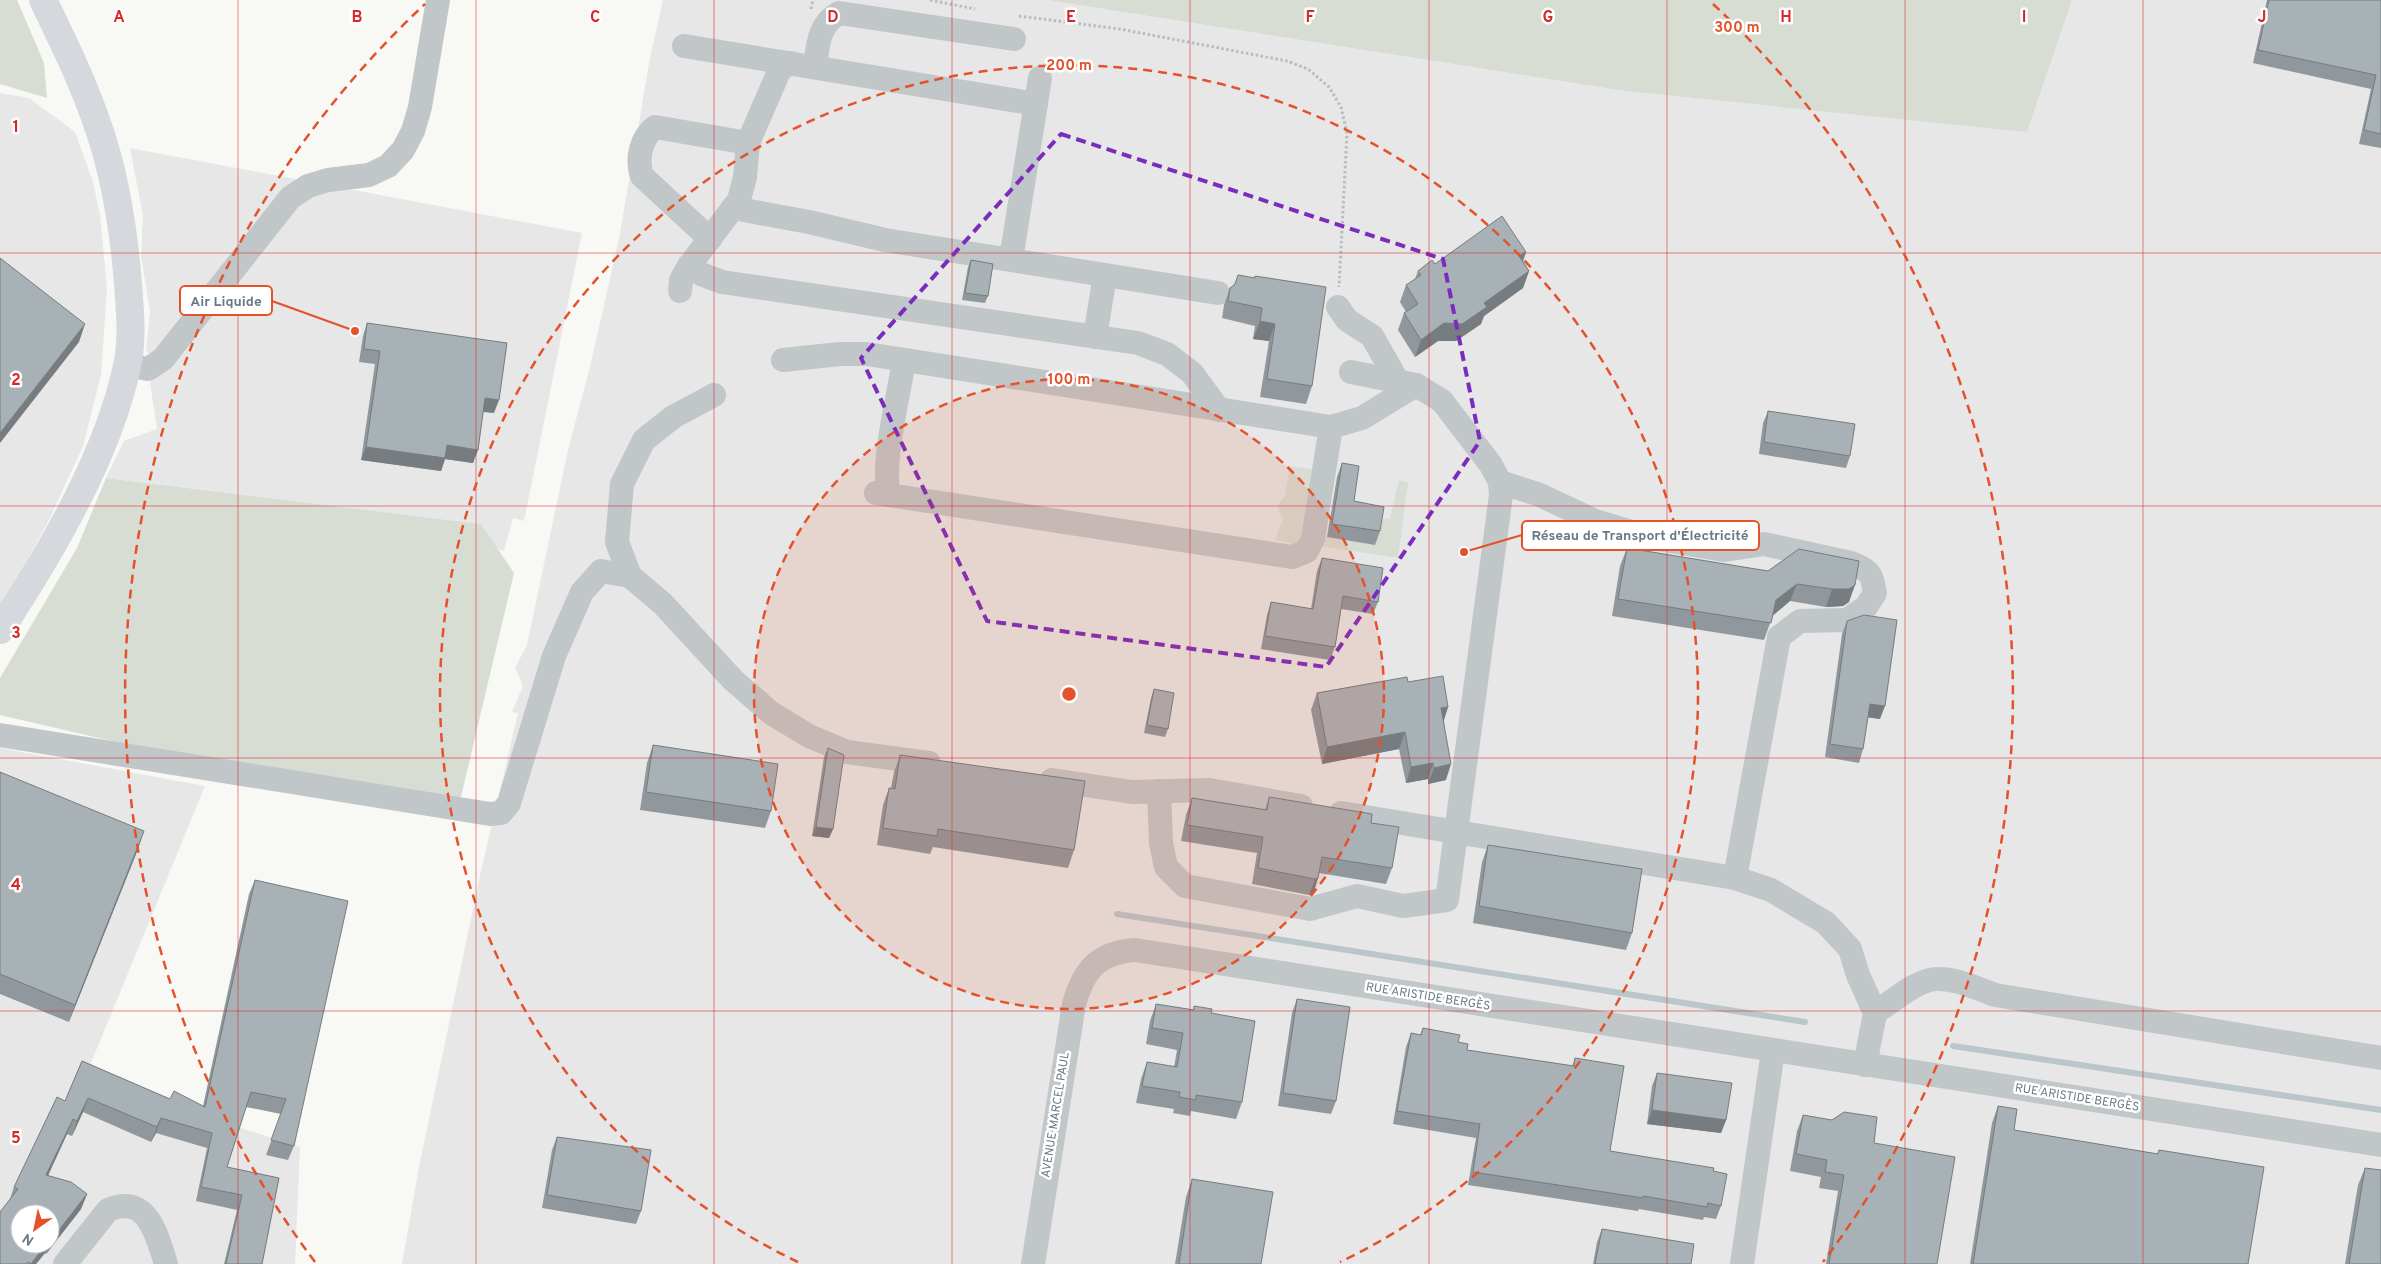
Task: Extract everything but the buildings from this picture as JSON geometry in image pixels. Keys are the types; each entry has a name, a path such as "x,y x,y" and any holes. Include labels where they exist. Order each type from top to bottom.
{"main road":[{"path":"0,630 27,589 69,514 115,414 127,365 132,330 118,204 100,132 68,52 43,0"}],"street":[{"path":"127,365 148,369 163,359 290,198 308,186 328,180 369,175 388,166 403,150 413,132 420,107 438,0"},
{"path":"815,67 820,32 830,18 839,13 1014,38"},
{"path":"684,46 1036,104"},
{"path":"680,291 681,280 689,266 739,200 745,177 748,143 780,69 791,63"},
{"path":"1011,259 1040,78"},
{"path":"710,239 642,176 639,167 643,142 656,127 748,143"},
{"path":"733,208 809,222 885,240 1218,293"},
{"path":"689,266 701,274 722,282 1138,343 1167,354 1192,373 1219,410"},
{"path":"1095,337 1105,275"},
{"path":"1338,307 1347,320 1372,336 1407,384"},
{"path":"783,360 840,354 867,354 1331,428 1362,418 1407,384"},
{"path":"904,360 883,494 1292,557 1307,551 1313,539 1331,428"},
{"path":"1159,791 1161,844 1166,867 1185,886 1310,909 1357,896 1403,906 1447,900 1501,495 1500,482 1491,465 1442,401 1407,384 1351,372"},
{"path":"714,395 673,417 644,440 630,466 622,484 617,542 630,576 663,604 733,680 771,713 809,736 847,752 948,766"},
{"path":"1500,482 1540,495 1595,521 1635,534 1724,550 1764,544 1851,563 1862,567 1872,576 1875,593 1866,607 1848,620 1800,621 1779,637 1734,878"},
{"path":"0,735 490,814 501,813 509,803 554,656 582,592 601,571 630,576"},
{"path":"1035,778 1132,792 1209,790 1456,833 1734,878 1771,890 1826,923 1850,949 1858,975 1875,1013 1865,1065"},
{"name":"RUE ARISTIDE BERGÈS","path":"1088,970 1116,952 1135,950 2381,1145"},
{"name":"AVENUE MARCEL PAUL","path":"1033,1264 1074,1004 1079,985 1088,970"},
{"path":"1875,1013 1913,986 1934,977 1957,980 1995,995 2381,1058"},
{"path":"1742,1264 1773,1051"},
{"path":"65,1264 108,1210 116,1206 134,1209 146,1215 153,1224 166,1264"}],"path":[{"path":"930,0 976,9"},
{"path":"1013,15 1120,29 1287,61 1308,70 1329,87 1341,107 1347,133 1338,307"}],"highlighted area":[{"path":"1061,134 1443,259 1480,441 1326,667 987,621 861,358"}],"shaded area":[{"path":"0,0 17,0 44,63 47,98 0,84"},
{"path":"663,0 1047,0 1624,91 2027,131 2072,0 2381,0 2381,1264 402,1264 419,1167 481,871 518,713 512,712 523,686 515,668 527,645 568,450 590,367 619,239 650,58"},
{"path":"1047,0 2072,0 2027,132 1624,91"},
{"path":"0,93 29,98 75,132 93,182 100,215 107,289 101,375 83,446 48,522 0,610"},
{"path":"130,148 582,233 524,521 513,518 504,551 496,548 481,524 106,478 124,441 157,429 150,382 169,368 163,359 146,352 150,311 141,256 143,216"},
{"path":"1290,466 1318,470 1310,532 1299,545 1275,540 1283,519 1277,506 1285,496"},
{"path":"106,478 481,524 514,573 460,801 172,755 0,715 0,678 77,548"},
{"path":"1399,480 1408,483 1398,558 1319,546 1319,536 1375,545 1380,520 1390,518"},
{"path":"0,748 205,786 86,1075 169,1105 300,1147 295,1264 0,1264"}],"waterway":[{"path":"1117,914 1805,1022"},
{"path":"1953,1046 2381,1110"}],"place":[{"name":"Air Liquide","path":"355,331"},
{"name":"Réseau de Transport d'Électricité","path":"1464,552"}]}
